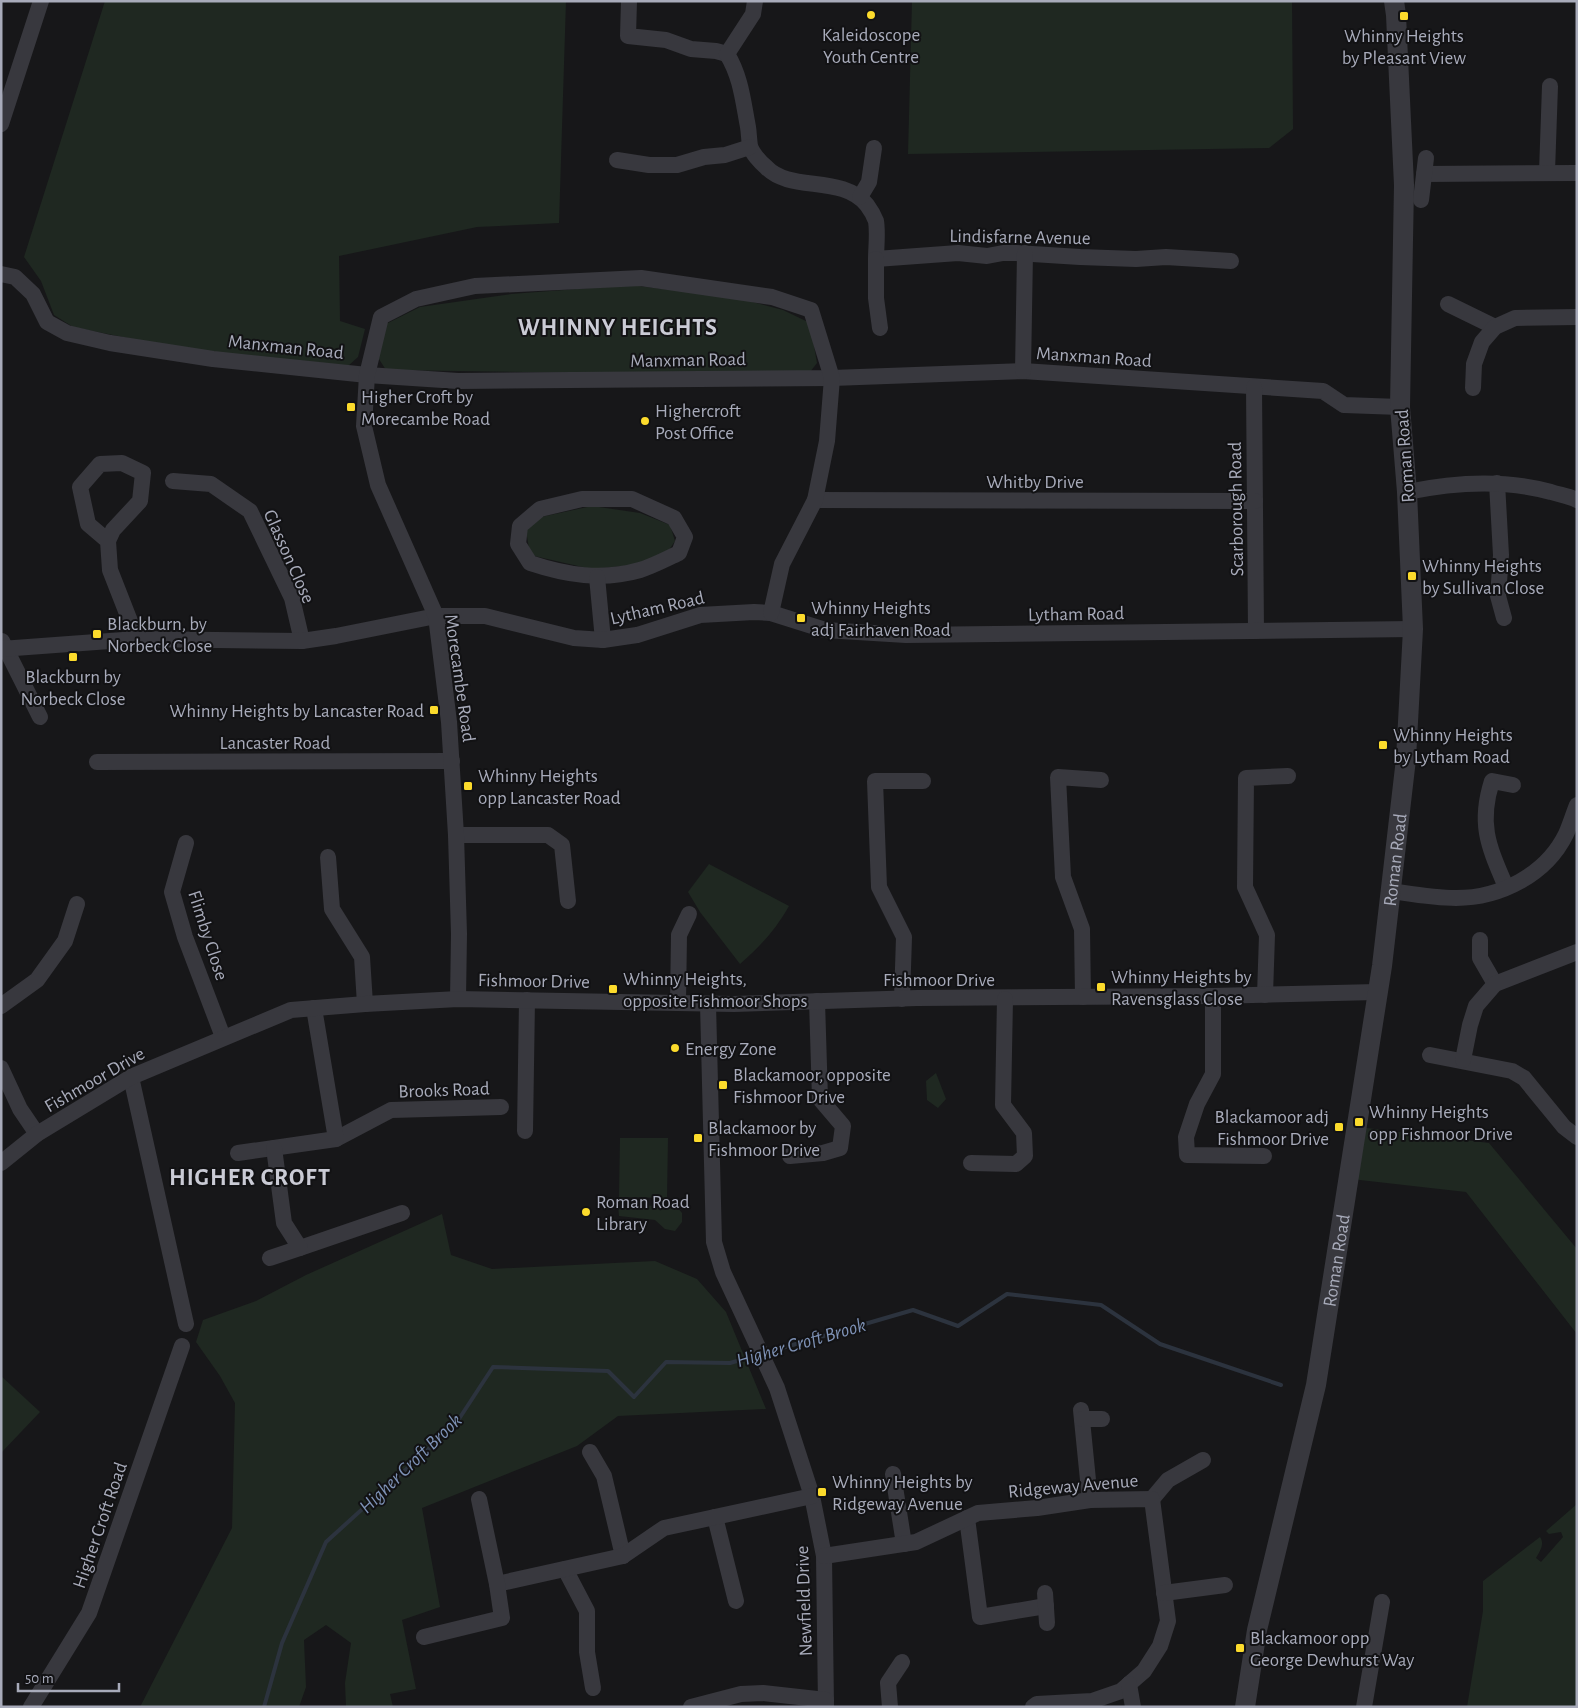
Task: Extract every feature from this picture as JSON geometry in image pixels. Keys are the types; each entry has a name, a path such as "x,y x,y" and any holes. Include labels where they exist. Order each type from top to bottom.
{"street":[{"path":"1,124 41,1"},
{"path":"629,1 628,36 666,40 691,49 728,54 736,68 740,81 750,147 767,169 787,179 840,188 851,192 860,197 870,209 876,222 876,298 880,328"},
{"path":"728,54 753,14 755,1"},
{"name":"Roman Road","path":"1244,1707 1256,1630 1316,1386 1376,992 1382,966 1406,759 1413,629 1407,492 1400,407 1404,185 1394,1"},
{"path":"1547,172 1550,86"},
{"path":"617,160 649,165 677,165 704,157 725,155 750,147"},
{"path":"860,197 869,182 874,148"},
{"path":"1421,200 1425,166 1577,173"},
{"name":"Lindisfarne Avenue","path":"876,260 958,253 987,256 1003,253 1136,259 1166,257 1231,261"},
{"path":"1024,371 1025,254"},
{"name":"Manxman Road","path":"1,274 15,278 33,294 47,322 67,333 110,343 212,359 367,375 458,382 832,378 1024,371 1323,391 1344,405 1400,407"},
{"name":"Morecambe Road","path":"458,999 459,934 450,722 436,616 378,485 364,426 367,375 381,317 416,299 475,286 642,278 772,297 811,310 832,378"},
{"path":"1448,304 1495,327"},
{"path":"1473,388 1474,364 1482,342 1495,327 1515,318 1577,317"},
{"path":"772,613 782,564 815,500 827,441 832,378"},
{"name":"Scarborough Road","path":"1254,387 1256,631"},
{"path":"108,541 88,524 80,487 100,464 122,463 143,473 140,501 113,530 108,541 110,570 137,639"},
{"name":"Glasson Close","path":"173,481 211,484 250,511 292,598 302,641"},
{"path":"1497,483 1501,555 1498,596 1504,618"},
{"path":"1407,492 1435,486 1497,483 1528,486 1575,495"},
{"path":"582,499 632,499 674,518 685,537 679,553 639,570 597,577 559,572 530,563 518,544 520,526 540,509 582,499"},
{"name":"Whitby Drive","path":"815,500 1254,501"},
{"path":"597,577 603,640"},
{"name":"Lytham Road","path":"3,645 137,639 302,641 436,616 485,616 574,638 603,640 637,636 700,615 754,612 772,613 825,630 906,635 1413,629"},
{"path":"3,645 40,718"},
{"name":"Lancaster Road","path":"97,762 452,761"},
{"path":"1264,995 1267,935 1245,887 1246,778 1288,776"},
{"path":"1083,997 1082,929 1063,877 1058,778 1100,780"},
{"path":"902,999 904,938 879,887 875,781 923,781"},
{"path":"1506,888 1486,837 1486,799 1492,781 1513,785"},
{"path":"1391,891 1455,898 1473,897 1506,888 1535,873 1556,850 1571,838 1577,805"},
{"path":"456,835 548,835 562,845 568,901"},
{"name":"Flimby Close","path":"186,843 172,892 185,937 223,1037"},
{"path":"328,857 332,909 362,957 365,1004"},
{"path":"1,1006 37,980 65,941 76,904"},
{"path":"678,1003 679,935 689,914"},
{"path":"1480,940 1480,958 1495,984"},
{"path":"1464,1060 1470,1025 1476,1006 1495,984 1577,952"},
{"name":"Fishmoor Drive","path":"1,1163 37,1134 130,1077 291,1010 458,999 708,1004 902,999 1213,996 1376,992"},
{"path":"1213,996 1212,1074 1197,1104 1186,1137 1187,1155 1264,1156"},
{"path":"971,1163 1016,1164 1025,1156 1024,1133 1003,1105 1005,999"},
{"path":"525,1130 527,1000"},
{"path":"790,1156 823,1153 840,1148 843,1126 820,1099 817,1001"},
{"name":"Newfield Drive","path":"708,1004 714,1242 723,1272 777,1388 812,1496 824,1556 826,1704"},
{"path":"314,1008 336,1139"},
{"path":"1430,1055 1464,1060 1518,1074 1524,1078 1564,1126 1577,1137"},
{"path":"1,1068 6,1088 37,1134"},
{"path":"130,1077 186,1324"},
{"name":"Brooks Road","path":"238,1153 336,1139 391,1110 501,1107"},
{"path":"274,1148 284,1223 300,1248"},
{"path":"270,1258 402,1213"},
{"name":"Higher Croft Road","path":"31,1707 89,1613 182,1346"},
{"path":"1090,1500 1082,1415 1102,1419"},
{"path":"590,1452 604,1476 623,1556"},
{"path":"1152,1498 1168,1480 1203,1460"},
{"path":"892,1474 904,1544"},
{"path":"497,1584 623,1556 664,1528 812,1496"},
{"name":"Ridgeway Avenue","path":"824,1556 916,1542 978,1513 1037,1508 1090,1500 1152,1498 1168,1621 1160,1646 1144,1671 1121,1690 1080,1704 1038,1704 1033,1707"},
{"path":"424,1637 502,1618 497,1584 479,1499"},
{"path":"715,1517 736,1601"},
{"path":"967,1518 980,1618 1046,1600 1047,1623"},
{"path":"565,1569 587,1611 587,1652 593,1688"},
{"path":"1164,1592 1225,1585"},
{"path":"1364,1707 1382,1602"},
{"path":"890,1707 888,1683 902,1662"},
{"path":"1129,1684 1133,1707"},
{"path":"691,1707 740,1701 763,1693 826,1704"}],"shaded area":[{"path":"105,1 566,1 559,223 477,227 339,256 340,321 365,329 358,357 348,366 238,355 158,344 73,327 54,315 41,281 24,257"},
{"path":"912,1 1292,1 1293,129 1269,148 908,154"},
{"path":"630,285 737,298 783,310 810,323 817,363 810,372 587,373 386,370 377,356 384,325 420,307 511,294"},
{"path":"592,506 640,513 670,525 675,541 667,553 633,565 591,569 530,555 526,530 541,517"},
{"path":"709,864 789,906 767,938 740,964 700,912 688,892"},
{"path":"936,1073 946,1099 938,1108 927,1100 926,1081"},
{"path":"1359,1127 1489,1143 1577,1249 1577,1334 1466,1192 1351,1179"},
{"path":"620,1138 668,1138 667,1198 619,1197"},
{"path":"618,1204 677,1207 682,1213 682,1222 675,1231 665,1229 655,1220 619,1216"},
{"path":"442,1214 451,1255 492,1269 655,1261 697,1279 726,1312 766,1409 618,1416 577,1446 422,1508 440,1607 402,1620 416,1689 390,1694 393,1707 346,1707 345,1683 351,1643 326,1625 304,1640 306,1687 299,1707 140,1707 232,1528 235,1403 220,1376 196,1342 203,1320 256,1301 306,1275"},
{"path":"1,1376 40,1412 1,1453"},
{"path":"1577,1504 1577,1707 1467,1707 1483,1611 1483,1581 1540,1537 1542,1545 1536,1558 1541,1562 1563,1537 1561,1532 1549,1534 1546,1531"}],"waterway":[{"name":"Higher Croft Brook","path":"765,1353 913,1310 958,1326 1007,1294 1101,1305 1160,1344 1281,1385"},
{"name":"Higher Croft Brook","path":"264,1707 282,1643 326,1542 455,1425 493,1367 608,1371 634,1397 666,1362 730,1363 758,1355"}],"place":[{"name":"Kaleidoscope Youth Centre","path":"871,15"},
{"name":"Whinny Heights by Pleasant View","path":"1404,16"},
{"name":"Higher Croft by Morecambe Road","path":"351,407"},
{"name":"Highercroft Post Office","path":"645,421"},
{"name":"Whinny Heights by Sullivan Close","path":"1412,576"},
{"name":"Whinny Heights adj Fairhaven Road","path":"801,618"},
{"name":"Blackburn, by Norbeck Close","path":"97,634"},
{"name":"Blackburn by Norbeck Close","path":"73,657"},
{"name":"Whinny Heights by Lancaster Road","path":"434,710"},
{"name":"Whinny Heights by Lytham Road","path":"1383,745"},
{"name":"Whinny Heights opp Lancaster Road","path":"468,786"},
{"name":"Whinny Heights by Ravensglass Close","path":"1101,987"},
{"name":"Whinny Heights, opposite Fishmoor Shops","path":"613,989"},
{"name":"Energy Zone","path":"675,1048"},
{"name":"Blackamoor, opposite Fishmoor Drive","path":"723,1085"},
{"name":"Whinny Heights opp Fishmoor Drive","path":"1359,1122"},
{"name":"Blackamoor adj Fishmoor Drive","path":"1339,1127"},
{"name":"Blackamoor by Fishmoor Drive","path":"698,1138"},
{"name":"Roman Road Library","path":"586,1212"},
{"name":"Whinny Heights by Ridgeway Avenue","path":"822,1492"},
{"name":"Blackamoor opp George Dewhurst Way","path":"1240,1648"}],"district":[{"name":"WHINNY HEIGHTS","path":"618,327"},
{"name":"HIGHER CROFT","path":"250,1177"}]}
